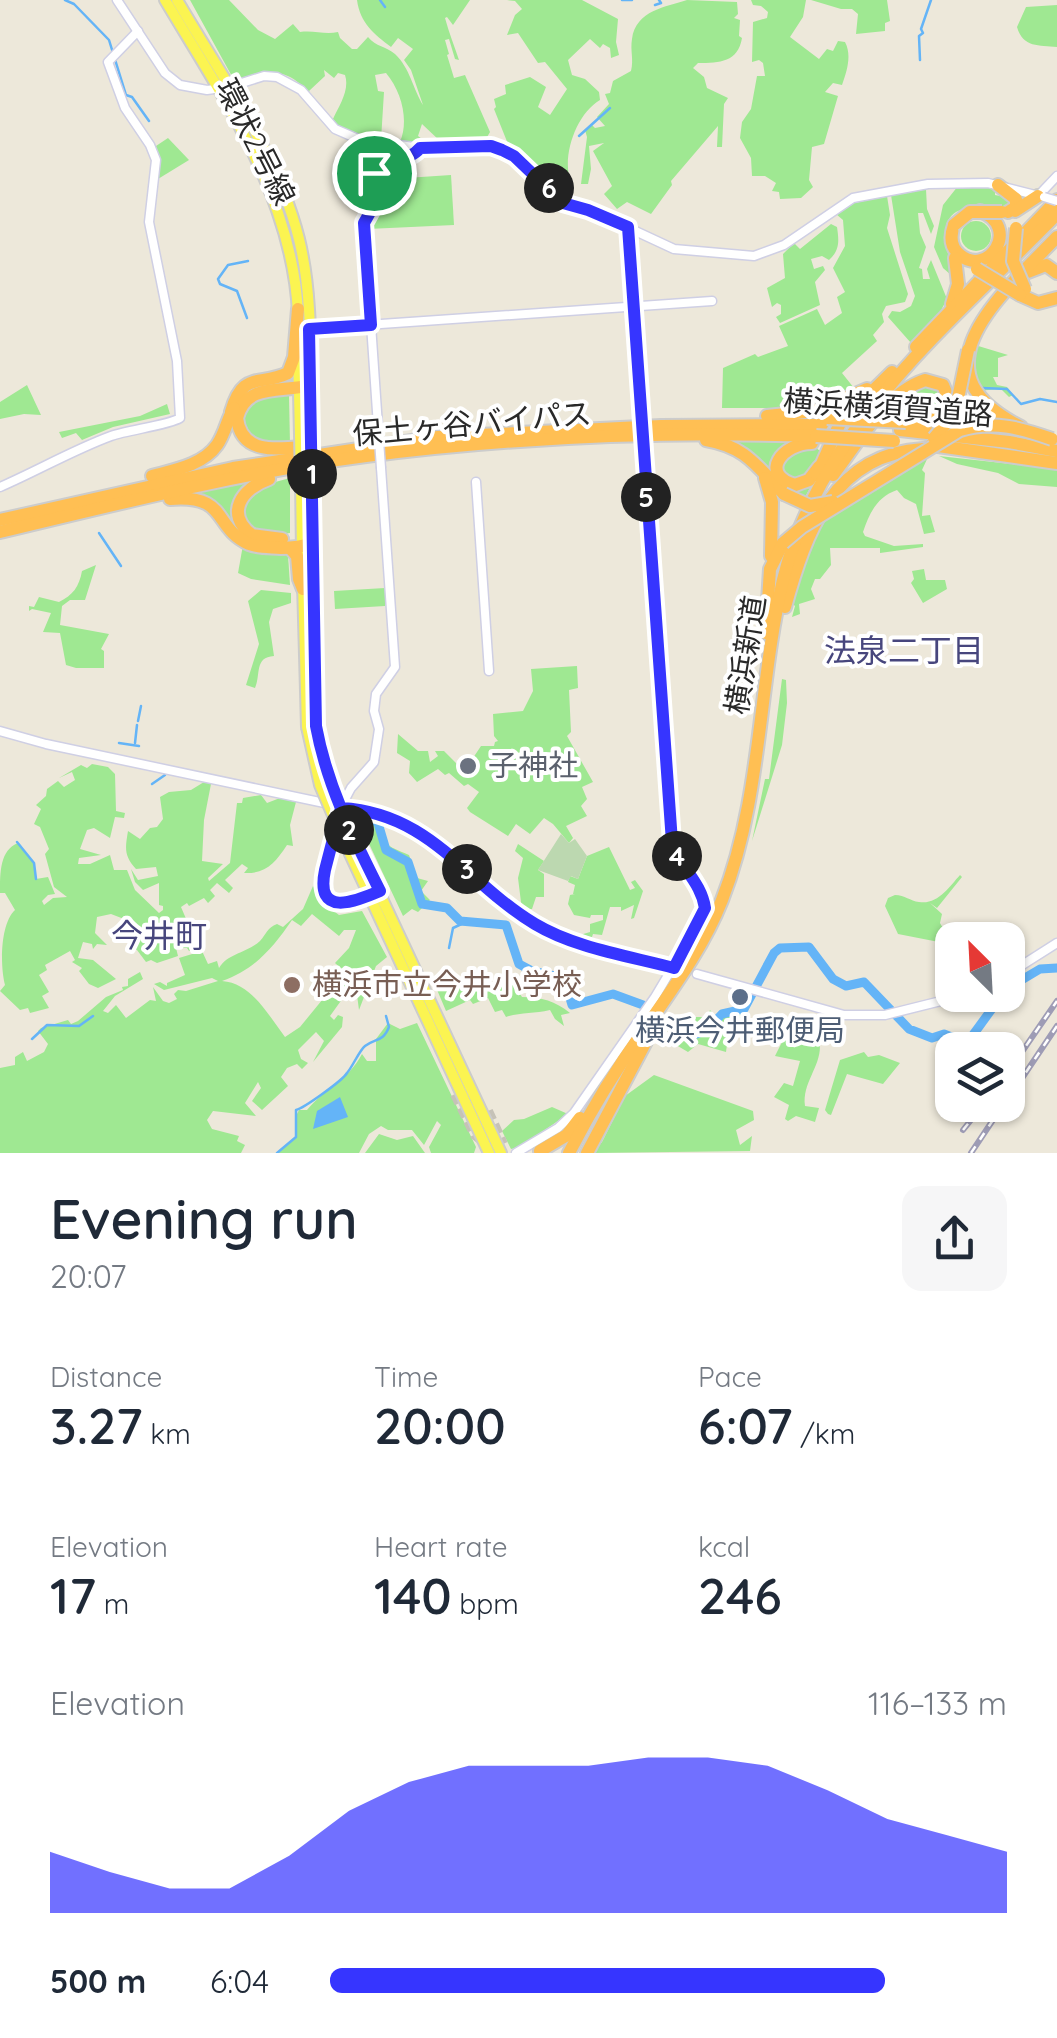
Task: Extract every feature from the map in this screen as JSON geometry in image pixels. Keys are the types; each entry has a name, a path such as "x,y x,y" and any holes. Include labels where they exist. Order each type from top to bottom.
{"highway":[{"path":"998,185 1016,199 1016,207 1004,214"},
{"path":"1049,198 1024,212 973,217 955,228 956,254 976,270 1038,304 1057,298"},
{"path":"1004,214 1049,198"},
{"path":"832,474 871,425 904,391 925,380 944,385 949,400 943,415 931,421 897,435 819,430 782,452 777,464 781,478 790,484 802,484 814,475 823,458 840,424 1040,218 1049,198"},
{"path":"1018,292 1012,261 1016,228 1024,212"},
{"name":"横浜新道","path":"573,1153 610,1081 680,978 718,910 738,850 776,618 797,534 828,468 876,402 1057,214"},
{"path":"998,252 1040,218"},
{"name":"横浜新道","path":"573,1153 706,946 726,906 742,860 762,761 782,618 804,536 832,474 905,382 1057,224"},
{"path":"1018,292 1057,237"},
{"path":"942,318 957,292 955,258"},
{"path":"662,436 717,442 754,460 784,494 810,506 832,502 938,436 955,413 968,350 976,335 1038,266 1050,266 1057,273"},
{"path":"1018,292 1043,297 1057,288"},
{"path":"0,520 182,467 207,455 219,442 243,386 288,373 294,357 298,309"},
{"path":"968,350 968,378 978,398 998,416 1056,443"},
{"path":"303,386 263,391 246,398 237,418 244,438 256,446 274,449 476,427 796,414 826,407 876,384 896,369"},
{"path":"230,414 244,393 256,385 303,386"},
{"path":"760,416 819,430 897,435 923,448"},
{"path":"674,418 794,424"},
{"name":"横浜横須賀道路","path":"715,429 794,424 819,430"},
{"path":"770,568 783,543 802,527 960,430 985,424 1028,431"},
{"name":"横浜横須賀道路","path":"715,429 819,430"},
{"name":"保土ヶ谷バイパス","path":"0,532 253,475 364,456 479,444 662,436 715,429"},
{"name":"保土ヶ谷バイパス","path":"0,520 167,481 362,446 477,434 715,429"},
{"name":"横浜横須賀道路","path":"897,435 1056,443"},
{"name":"横浜横須賀道路","path":"897,435 1057,463"},
{"path":"144,478 362,439"},
{"path":"782,618 808,536 831,497 856,472 895,452 923,448 1008,454"},
{"path":"302,544 261,538 246,531 237,512 244,492 258,482 364,456"},
{"path":"797,534 823,458"},
{"path":"754,460 772,496 761,725"},
{"path":"76,514 193,498 216,509 239,538 250,544 302,544"},
{"path":"302,544 298,556 303,589"},
{"path":"587,1153 653,1029"},
{"path":"542,1152 568,1135 610,1081"}],"main road":[{"name":"環状2号線","path":"165,0 250,148 279,214 298,309 303,386 310,416 302,544 312,727 410,979 498,1150"},
{"name":"環状2号線","path":"177,0 262,144 291,211 304,261 309,329 300,435 306,480"},
{"name":"環状2号線","path":"303,589 320,785 344,841 436,1012 498,1150"},
{"path":"410,979 409,988 455,1094"},
{"path":"436,1012 488,1111"}],"street":[{"path":"117,0 173,81 195,90 229,88 264,76 277,77 295,85 329,125 346,135 420,148 491,146 514,156 563,203 588,210 667,247 748,258 784,245 854,198 938,183 975,182 1049,198 1057,176"},
{"path":"0,486 106,438 180,418 177,361 149,222 156,173 154,153 125,108 108,62 138,31"},
{"path":"375,893 344,904 333,901 325,891 323,878 346,794 374,762 379,728 374,712 376,694 395,667 364,223 373,207 374,173 420,148"},
{"path":"516,1153 558,1128 574,1113 676,968 705,908 697,882 676,856 672,842 628,227"},
{"path":"309,329 712,301"},
{"path":"476,482 489,671"},
{"path":"0,731 15,738 376,813 415,828 542,928 676,968"},
{"path":"1025,963 1057,943"},
{"path":"696,974 838,1014 892,1013 935,1002"}],"green space":[{"path":"190,0 229,0 258,30 275,39 293,24 300,32 338,32 352,49 368,37 400,60 423,105 404,60 413,49 398,38 391,47 379,37 365,22 357,0 470,0 453,25 445,18 459,60 455,59 449,39 445,40 447,55 454,78 465,75 490,132 483,144 441,142 422,124 418,136 426,142 434,141 433,144 400,142 404,125 402,107 386,73 375,75 378,91 384,92 381,140 345,131 328,117 333,119 343,98 345,75 338,73 334,78 324,70 325,76 309,91 315,102 288,76 271,74 234,80"},
{"path":"507,0 582,0 618,19 619,55 611,58 610,48 603,44 600,48 590,39 568,60 572,75 585,79 599,92 600,100 584,115 573,137 568,161 571,183 558,194 510,149 494,109 494,99 506,94 505,85 530,77 546,87 538,107 550,115 567,89 545,62 538,63 518,33 507,35 515,15 522,9 515,1"},
{"path":"687,0 737,2 738,14 734,18 740,20 742,38 737,52 727,59 698,63 693,68 704,77 707,88 728,98 724,104 722,147 717,147 718,126 671,181 651,214 627,202 617,209 604,194 612,186 593,151 604,143 589,146 588,184 581,184 585,130 592,125 605,126 597,117 609,104 605,94 610,93 613,81 631,71 632,39 639,22 653,11"},
{"path":"751,0 806,0 803,17 790,37 819,59 827,49 833,51 838,41 845,42 847,47 848,63 842,85 833,83 825,92 838,96 824,144 812,147 809,180 813,187 801,198 780,199 779,192 772,191 776,183 765,176 752,176 751,158 740,138 757,76 765,76 763,63 752,62 753,22 767,18 768,12"},
{"path":"811,0 887,0 890,21 885,23 885,31 856,34 858,14 852,9"},
{"path":"1057,5 1057,47 1023,39 1017,27 1026,7"},
{"path":"168,138 189,160 158,179 153,148"},
{"path":"451,175 454,225 368,229 376,180"},
{"path":"958,186 995,188 995,195 1002,192 1012,202 1007,208 963,209 948,220 945,230 951,275 943,268 934,247 943,205"},
{"path":"926,189 927,209 934,226 931,234 923,213 918,213 926,247 919,268 923,279 930,279 927,269 931,260 947,299 938,316 911,343 888,317 892,311 900,312 911,306 915,296 900,252 891,195"},
{"path":"887,196 887,228 908,294 905,302 886,306 884,322 873,335 877,341 842,373 854,388 801,408 722,408 723,368 755,354 758,357 788,346 779,326 817,309 825,325 842,313 837,297 845,292 833,268 845,246 843,220 836,214 850,204"},
{"path":"976,221 987,225 991,236 987,247 976,251 965,247 961,236 965,225"},
{"path":"831,224 837,227 835,253 829,260 822,256 811,259 814,269 823,266 825,270 815,282 820,305 780,323 776,317 781,314 781,305 772,307 767,288 785,278 783,254 794,243 800,249"},
{"path":"975,345 1008,355 998,358 998,377 993,377 997,385 1007,387 1013,395 1009,397 1001,389 976,391"},
{"path":"932,382 946,397 937,416 883,417 910,389"},
{"path":"27,385 41,415 0,419 0,402"},
{"path":"282,393 289,395 290,444 268,445 249,437 240,416 247,403"},
{"path":"167,404 170,414 113,427 82,440 76,433 62,438 59,432 140,416"},
{"path":"721,440 795,441 775,458 795,490 810,488 803,501 792,496 757,458"},
{"path":"815,447 820,451 812,470 799,481 784,474 780,464 786,453"},
{"path":"939,456 1057,469 1057,487 1019,484 998,473"},
{"path":"928,457 922,470 922,516 930,515 935,532 924,534 916,504 897,490 875,506 863,532 894,546 923,547 880,553 880,548 830,548 831,565 820,579 815,579 811,589 815,599 799,604 800,614 792,617 792,603 819,521"},
{"path":"290,478 290,533 265,532 243,519 246,498 268,484"},
{"path":"252,481 241,488 232,503 237,529 190,493"},
{"path":"243,545 288,555 290,585 238,573"},
{"path":"96,565 85,600 70,600 62,606 60,625 109,634 101,649 104,668 76,668 66,665 60,633 43,632 51,613 29,611 29,606 34,607 39,597 59,602 64,599 75,590 82,571"},
{"path":"924,569 926,580 945,580 947,589 923,603 911,583 912,571"},
{"path":"385,588 385,606 335,609 334,591"},
{"path":"261,590 291,593 291,603 273,609 269,622 274,656 261,663 255,688 246,685 259,644 248,601"},
{"path":"577,666 578,688 569,690 571,732 567,736 593,782 582,787 587,799 581,806 587,816 566,826 573,838 569,843 544,818 530,834 516,824 508,836 467,808 479,792 438,769 417,782 409,773 410,761 397,753 398,734 418,751 428,751 430,762 438,756 435,751 444,751 458,765 473,772 477,765 469,758 481,746 494,746 498,741 494,736 493,714 523,711 533,691 531,669"},
{"path":"782,679 786,680 787,703 782,745 752,841 765,779 769,779"},
{"path":"81,765 108,767 115,774 116,811 125,813 124,818 115,817 110,838 94,828 87,830 80,849 101,855 79,858 78,864 90,864 110,855 114,870 127,870 135,890 159,913 163,906 159,905 159,883 143,890 131,869 138,880 158,876 156,867 136,869 127,856 126,843 128,831 140,839 150,828 157,827 163,819 160,797 169,792 191,790 204,782 211,784 202,861 223,864 209,881 230,863 237,803 242,803 243,798 261,795 267,803 280,798 296,802 290,825 293,846 287,845 274,862 258,872 244,873 248,868 242,864 225,880 233,888 229,893 217,883 210,890 215,896 208,903 204,898 181,907 190,928 204,936 200,947 189,951 176,948 178,956 157,963 146,962 127,945 139,933 137,924 111,914 97,917 95,933 107,945 97,944 93,949 92,944 83,942 78,958 93,960 116,979 98,988 89,984 79,971 82,968 72,962 75,960 70,951 45,965 47,970 39,975 49,992 42,996 49,1008 30,1013 28,1008 20,1010 0,991 5,985 4,935 15,910 5,893 0,893 2,863 18,843 34,862 36,879 48,877 55,894 42,901 44,905 53,898 67,897 54,887 45,854 49,849 40,827 34,824 41,809 36,805 58,781 64,787 75,780 72,772 59,778"},
{"path":"356,816 377,822 388,844 409,855 417,878 428,881 421,891 430,900 418,912 412,909 403,916"},
{"path":"561,834 569,843 575,839 587,856 578,879 571,876 568,881 538,870"},
{"path":"518,844 544,861 538,870 544,874 544,897 536,897 532,909 522,910 518,878 523,858 515,851"},
{"path":"609,847 630,890 635,888 631,882 635,880 643,891 634,918 631,919 634,905 621,911 621,907 610,907 602,935 593,934 591,940 580,935 590,932 590,924 603,920 603,915 574,915 568,904 570,895 575,894 575,885 568,882 570,876 578,879 587,856"},
{"path":"962,877 937,908 930,903 942,914 940,922 935,922 935,941 898,934 885,906 888,898 895,895 926,902"},
{"path":"313,886 323,903 339,915 362,911 387,957 376,966 359,1010 357,995 348,991 330,1016 334,1020 338,1015 343,1017 342,1027 313,1062 324,1041 316,1032 298,1050 301,1059 308,1063 302,1069 297,1064 287,1068 281,1077 288,1086 262,1110 252,1101 261,1088 258,1082 245,1103 256,1116 213,1111 207,1120 212,1129 239,1136 237,1141 245,1145 241,1153 0,1153 0,1068 15,1065 15,1057 23,1052 27,1061 44,1052 48,1044 38,1031 41,1028 78,1021 106,997 123,990 128,979 140,972 143,979 115,996 103,1011 108,1013 116,1005 126,1018 150,1000 156,1001 153,987 169,1003 177,999 174,994 178,990 218,981 212,978 164,990 154,984 167,986 185,975 179,958 202,951 208,964 217,961 219,968 227,959 260,941 271,927 283,927 303,909","holes":["312,914 339,936 344,930 356,930 349,948 335,963 345,972 300,1027 285,1037 250,993 222,981 262,957 292,920 301,926"]},
{"path":"444,973 479,983 513,983 522,997 548,1000 570,1013 561,1015 564,1026 550,1010 506,1017 502,1010 495,1012 488,998 473,1004 470,1000 446,1011 435,985"},
{"path":"753,995 740,1016 745,1023 782,1031 779,1042 761,1032 729,1029 726,1052 698,1044 688,1052 671,1042 667,1029 675,1020 685,1034 695,1017 707,1017 710,1010 715,1016 721,1010 740,1007"},
{"path":"388,1023 400,1029 417,1023 476,1147 474,1153 431,1153 429,1147 441,1125 437,1121 424,1145 412,1130 388,1130 381,1126 369,1134 359,1153 278,1153 296,1138 299,1110 307,1110 350,1071 362,1054 367,1061 376,1061 376,1039"},
{"path":"795,1029 811,1038 811,1043 820,1046 805,1098 805,1106 819,1108 815,1122 796,1116 788,1121 785,1119 789,1105 774,1097 784,1083 793,1086 800,1061 775,1056 784,1038 800,1040"},
{"path":"864,1052 868,1057 879,1055 900,1063 883,1084 847,1074 831,1115 828,1114 825,1110 840,1060"},
{"path":"654,1075 753,1111 754,1120 736,1130 740,1145 752,1136 750,1151 593,1153 625,1096"},
{"path":"552,1107 568,1114 520,1147 511,1149 502,1131 514,1120"},
{"path":"379,1134 397,1140 413,1136 425,1153 365,1153"}],"water":[{"path":"340,1097 348,1117 313,1129 317,1111"}],"waterway":[{"path":"65,0 74,4 109,40 126,95 132,97 149,121"},
{"path":"380,0 385,7"},
{"path":"622,0 632,0"},
{"path":"655,5 661,3 659,0"},
{"path":"920,60 919,36 931,0"},
{"path":"579,136 610,108"},
{"path":"247,318 237,291 220,284 218,279 228,265 248,261"},
{"path":"982,388 1007,389 1021,404 1040,399 1057,402"},
{"path":"99,533 121,566"},
{"path":"138,721 141,706"},
{"path":"135,743 137,725"},
{"path":"119,743 139,746"},
{"path":"152,784 165,775"},
{"path":"368,816 378,823 386,850 408,862 422,904 447,908 460,921 506,925 519,964 564,978 572,1005 613,994 643,1005"},
{"path":"17,842 34,863 36,879"},
{"path":"449,948 453,928 468,921"},
{"path":"668,1022 674,1029 697,1034 708,1029 722,1014 744,1009 780,948 809,947 833,979 846,986 864,982 909,1029 932,1038 944,1034 959,1040 970,1039 990,1012"},
{"path":"1025,978 1040,969 1057,968"},
{"path":"32,1039 47,1025 79,1026 93,1016"},
{"path":"277,1153 296,1137 296,1110 338,1082 360,1051 384,1035 389,1027 386,1016"}],"tunnel":[{"path":"455,1094 475,1135 483,1141"},
{"path":"488,1111 503,1144"}],"railway":[{"path":"1025,1047 1057,1001"},
{"path":"1025,1074 1057,1026"},
{"path":"963,1130 969,1122"},
{"path":"971,1153 992,1122"}],"place":[{"name":"子神社","path":"468,766"},
{"name":"横浜市立今井小学校","path":"292,985"},
{"name":"横浜今井郵便局","path":"740,997"}],"district":[{"name":"法泉二丁目","path":"904,651"},
{"name":"今井町","path":"159,936"}],"route":[{"path":"374,173 373,207 364,223 371,325 309,329 316,726 332,788 348,826 380,891 344,904 337,904 325,891 323,878 325,870 341,808 354,808 415,828 542,928 674,968 705,908 697,882 676,856 672,842 628,227 563,203 514,156 495,147 420,148 374,173"}]}
